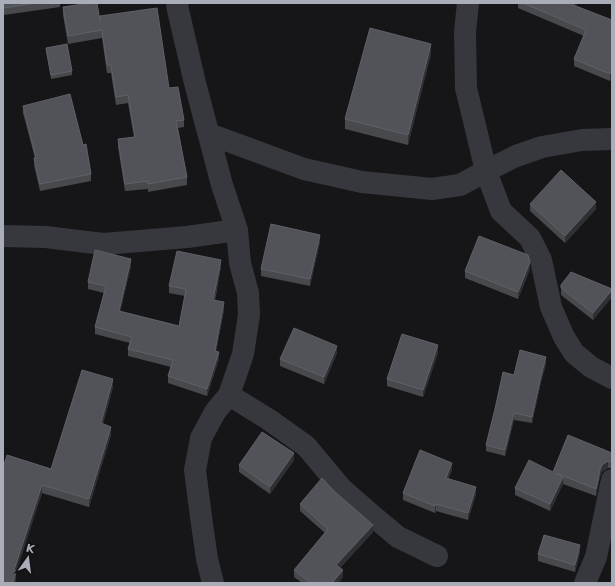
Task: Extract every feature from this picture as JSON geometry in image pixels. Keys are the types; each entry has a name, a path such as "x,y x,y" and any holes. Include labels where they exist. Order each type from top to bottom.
{"street":[{"path":"177,3 195,82 222,185 237,230 240,263 248,293 249,315 243,354 229,395 215,412 201,438 195,470 201,517 213,583"},
{"path":"468,3 465,32 466,88 486,171 501,211 530,238 541,260 551,307 564,337 574,353 591,367 612,378"},
{"path":"209,134 304,169 362,182 432,189 460,184 516,156 542,147 582,140 612,139"},
{"path":"3,236 46,237 103,244 188,237 237,230"},
{"path":"229,395 268,418 306,446 342,490 398,537 437,556"},
{"path":"585,583 596,557 612,480"}],"building":[{"path":"3,3 36,3 4,8"},
{"path":"97,3 100,21 100,16 157,8 169,88 178,87 184,120 176,121 187,177 148,184 148,181 125,184 118,139 135,137 128,95 116,97 111,65 107,65 102,30 68,36 63,7"},
{"path":"523,3 574,3 573,5 612,20 612,70 610,74 574,59 586,30"},
{"path":"370,28 431,44 408,135 345,119"},
{"path":"67,44 72,71 51,75 46,48"},
{"path":"70,94 83,145 86,144 91,174 40,184 34,158 36,158 23,106"},
{"path":"561,170 596,202 565,236 530,204"},
{"path":"271,224 320,235 310,279 261,269"},
{"path":"479,236 528,255 530,262 518,292 465,271"},
{"path":"95,250 131,259 119,311 179,326 186,289 169,286 177,251 221,260 213,300 224,302 215,351 219,352 207,389 168,376 173,360 128,349 132,337 95,327 106,286 88,282"},
{"path":"571,272 612,289 593,313 561,288 561,285"},
{"path":"294,328 337,346 324,377 280,359"},
{"path":"402,334 438,345 423,390 387,379"},
{"path":"520,350 546,357 532,417 514,413 505,450 486,445 503,372 514,375"},
{"path":"82,370 113,379 101,423 111,427 89,499 42,485 14,570 16,571 13,583 3,583 3,468 7,455 51,469"},
{"path":"262,432 294,453 270,487 239,465"},
{"path":"568,435 612,453 612,461 608,461 602,465 596,489 556,473 563,477 550,504 515,488 529,460 553,472"},
{"path":"420,450 452,463 446,478 476,487 468,513 436,504 435,506 403,493"},
{"path":"322,478 334,491 373,525 336,565 343,570 332,583 311,583 294,570 328,529 300,504"},
{"path":"544,535 580,545 575,565 538,554"}]}
